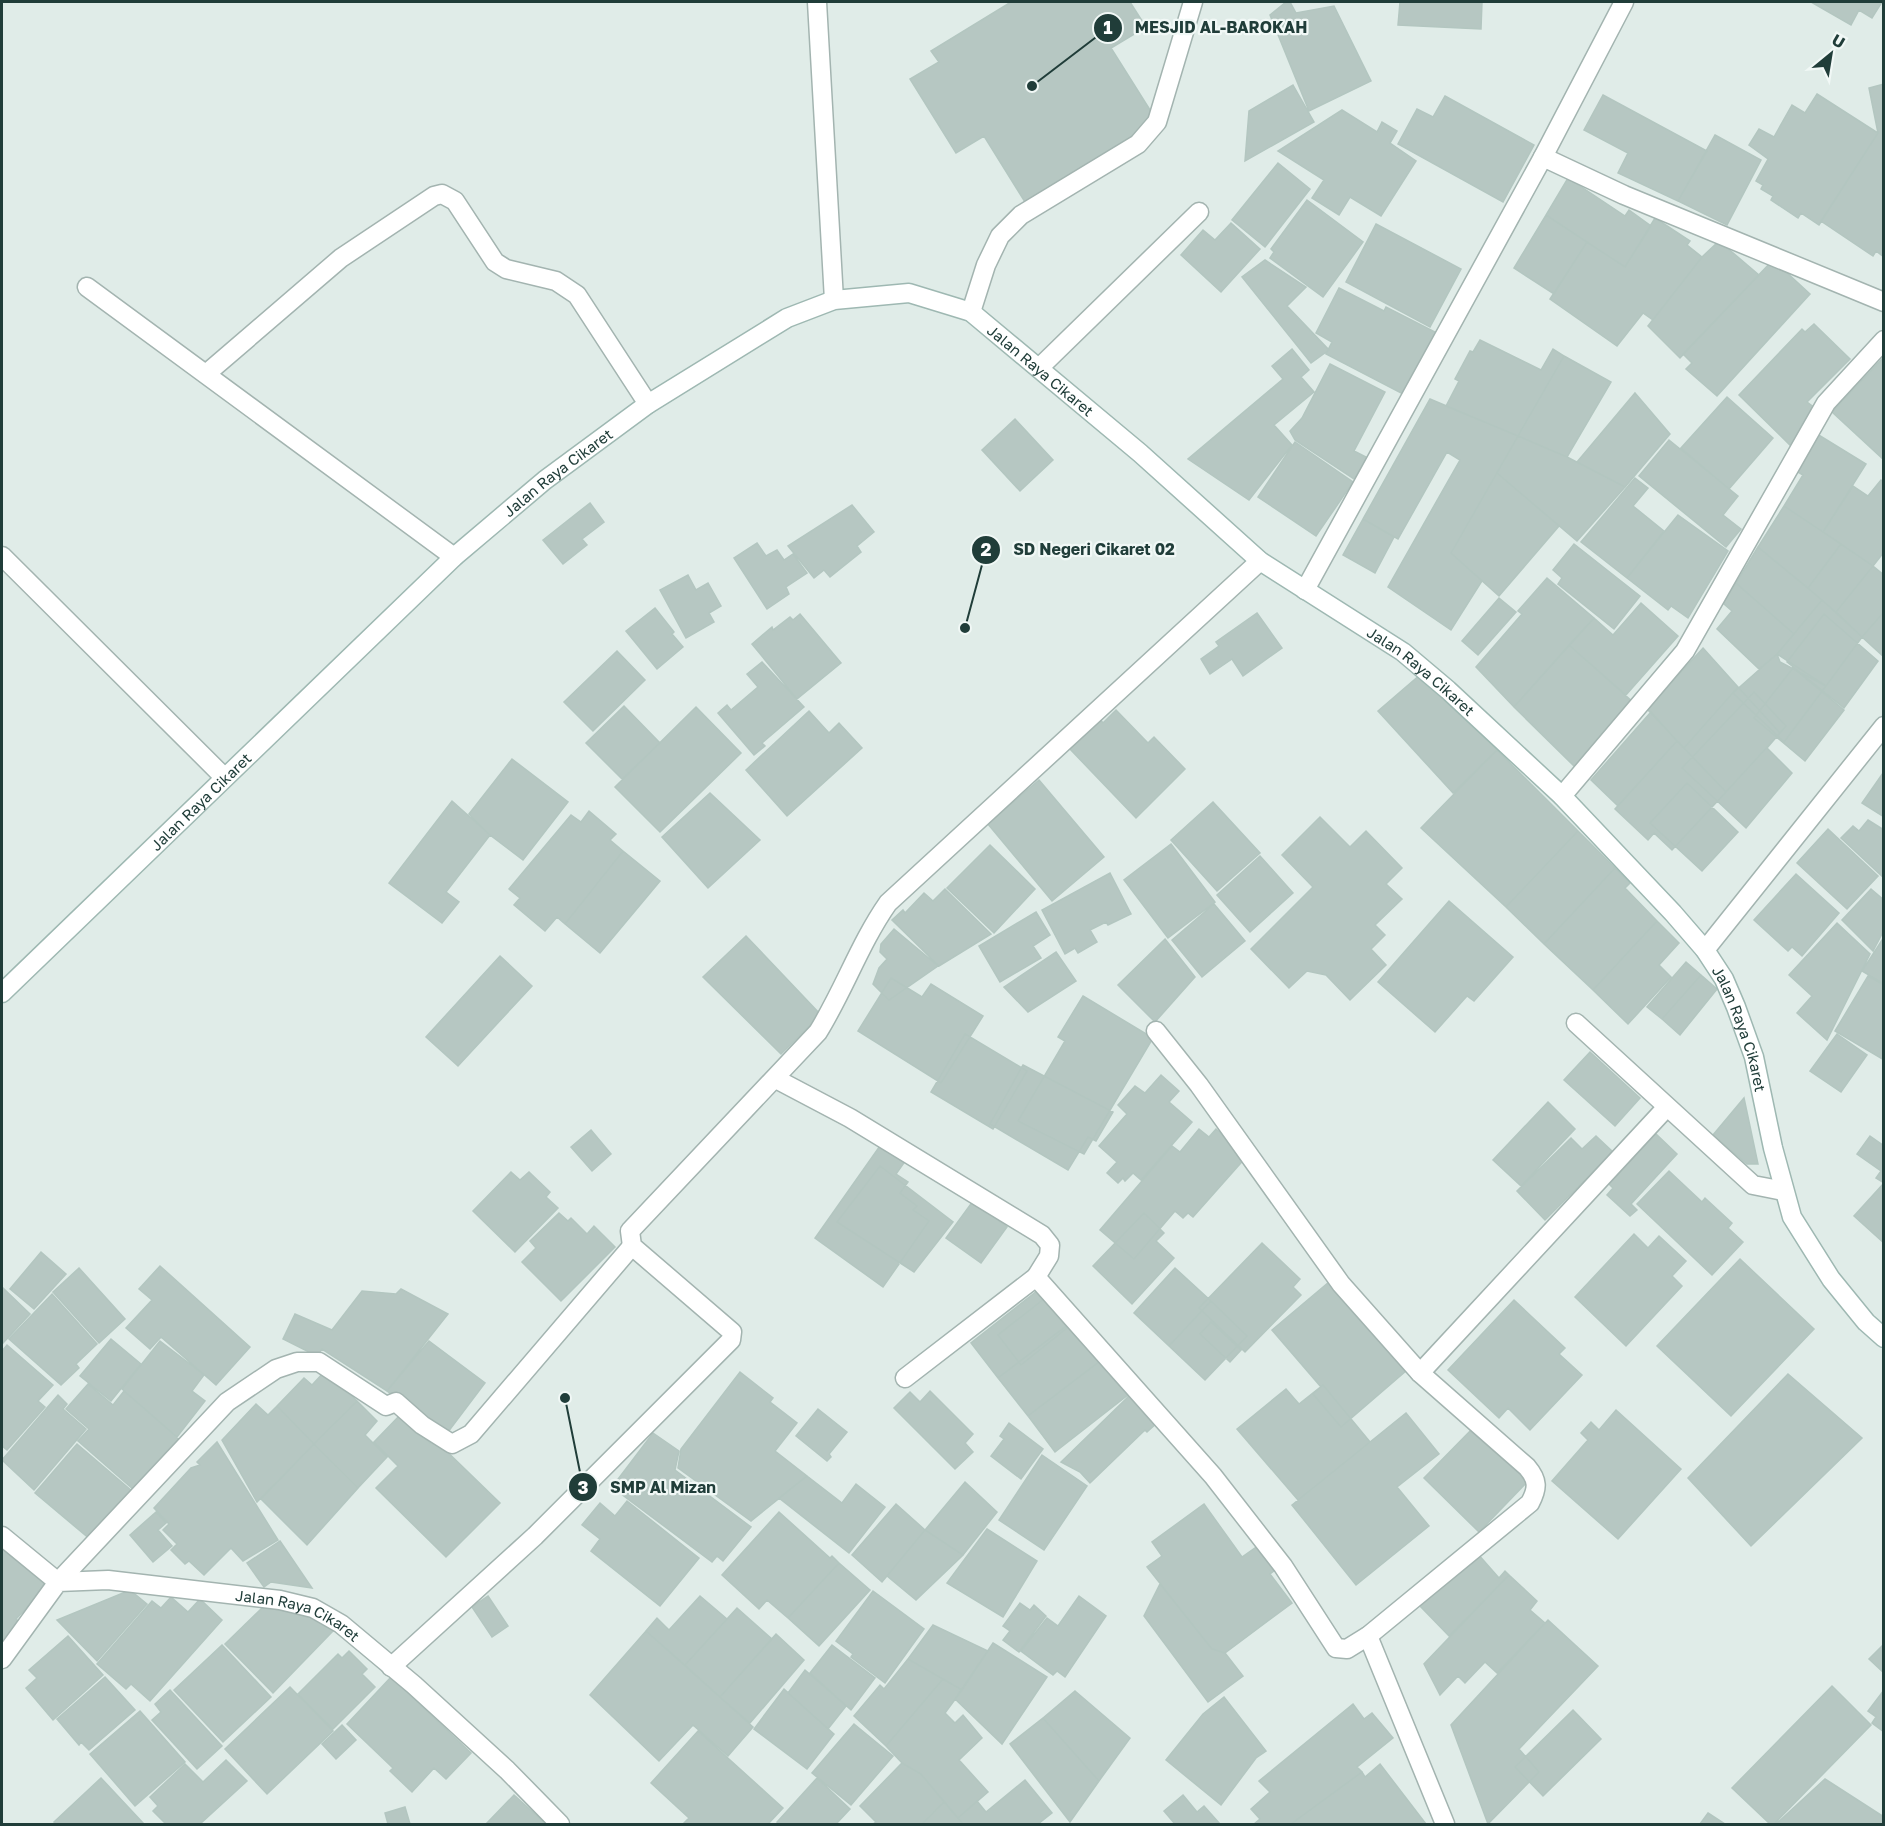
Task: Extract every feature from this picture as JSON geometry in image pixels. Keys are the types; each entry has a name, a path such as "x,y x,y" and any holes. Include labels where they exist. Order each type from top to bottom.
{"street":[{"path":"817,2 834,300"},
{"path":"971,312 986,265 1000,236 1021,215 1138,144 1153,127 1164,103 1193,2"},
{"path":"1305,590 1543,157 1624,2"},
{"path":"1543,157 1624,195 1884,302"},
{"path":"206,374 341,258 434,196 442,194 455,201 495,262 506,269 556,281 577,295 648,404"},
{"path":"1039,368 1199,212"},
{"path":"87,287 454,557"},
{"name":"Jalan Raya Cikaret","path":"2,993 454,557 545,480 648,404 787,318 834,300 909,293 971,312 1039,368 1260,561 1403,652 1448,690 1562,796 1673,913 1705,950 1724,979 1754,1057 1792,1217 1831,1279 1866,1322 1884,1338"},
{"path":"1562,796 1684,651 1826,403 1884,340"},
{"path":"2,556 224,777"},
{"path":"392,1667 535,1536 733,1335 632,1246 630,1231 818,1032 834,1005 870,929 888,903 1260,561"},
{"path":"1705,950 1884,726"},
{"path":"1576,1023 1666,1108 1753,1185 1784,1191"},
{"path":"1036,1277 1213,1476 1283,1566 1336,1648 1347,1649 1368,1636 1530,1503 1536,1491 1536,1478 1527,1467 1420,1373 1341,1284 1199,1085 1156,1031"},
{"path":"776,1079 850,1118 1042,1235 1050,1245 1049,1256 1036,1277 905,1378"},
{"path":"1420,1373 1666,1108"},
{"path":"2,1659 58,1582 227,1402 276,1369 297,1362 319,1362 386,1406 396,1402 422,1425 452,1444 462,1440 523,1374 632,1246"},
{"path":"2,1536 58,1582"},
{"name":"Jalan Raya Cikaret","path":"58,1582 108,1580 279,1600 313,1608 341,1624 392,1667 507,1770 560,1824"},
{"path":"1368,1636 1445,1824"}],"building":[{"path":"1011,2 1130,2 1146,27 1111,48 1157,121 1025,202 984,136 956,153 910,79 939,62 931,51"},
{"path":"1286,2 1290,2 1296,13 1334,6 1371,81 1309,111 1270,15"},
{"path":"1400,2 1482,2 1481,29 1398,25"},
{"path":"1811,2 1882,2 1872,18 1859,10 1851,25"},
{"path":"1884,84 1884,257 1876,251 1873,256 1821,221 1878,133 1869,88"},
{"path":"1293,85 1314,122 1245,161 1249,111"},
{"path":"1817,94 1878,133 1819,225 1801,213 1798,218 1771,200 1773,196 1761,189 1763,185 1756,181 1768,159 1749,145 1759,129 1774,137 1792,105 1805,113"},
{"path":"1603,95 1707,151 1678,201 1618,173 1628,153 1584,130"},
{"path":"1445,96 1534,145 1503,202 1398,144 1417,109 1433,117"},
{"path":"1342,110 1377,132 1382,122 1397,131 1390,143 1416,161 1381,216 1350,197 1339,215 1312,198 1324,180 1278,151"},
{"path":"1715,135 1761,160 1727,225 1678,201"},
{"path":"1278,163 1310,189 1265,247 1232,220"},
{"path":"1568,178 1625,216 1629,210 1651,226 1625,267 1546,215"},
{"path":"1307,200 1363,242 1323,297 1270,258 1274,252 1271,249"},
{"path":"1546,215 1587,242 1554,294 1514,268"},
{"path":"1655,218 1690,241 1687,245 1702,257 1653,320 1643,313 1617,346 1550,299 1587,242 1625,267"},
{"path":"1231,223 1260,249 1221,292 1181,255 1203,230 1215,240"},
{"path":"1376,224 1461,269 1430,327 1346,282"},
{"path":"1719,241 1759,275 1680,358 1648,326 1702,257"},
{"path":"1265,260 1306,287 1287,306 1329,350 1311,363 1242,277"},
{"path":"1773,260 1810,294 1717,396 1686,369 1692,363 1683,354"},
{"path":"1339,288 1384,311 1386,307 1437,333 1405,395 1326,354 1332,342 1316,333"},
{"path":"1814,324 1850,359 1807,402 1819,411 1792,447 1739,395 1802,329 1805,332"},
{"path":"1480,340 1541,370 1553,349 1564,356 1518,436 1446,406 1459,381 1455,379 1470,351 1473,352"},
{"path":"1292,349 1309,370 1301,377 1314,392 1274,425 1292,445 1249,500 1188,459 1283,379 1272,366"},
{"path":"1564,356 1611,382 1567,457 1518,436"},
{"path":"1884,357 1884,460 1832,412"},
{"path":"1330,364 1385,392 1354,451 1368,458 1354,479 1295,440 1290,431 1302,418"},
{"path":"1635,393 1670,434 1625,487 1577,462"},
{"path":"1727,397 1773,438 1729,489 1681,448"},
{"path":"1430,399 1518,436 1451,553 1482,581 1451,630 1388,587 1460,460 1447,452 1398,539 1363,519"},
{"path":"1015,419 1053,460 1020,491 982,450"},
{"path":"1817,434 1866,464 1823,532 1784,506 1803,475 1796,471"},
{"path":"1518,436 1567,457 1625,487 1577,541 1497,473"},
{"path":"1669,440 1738,496 1723,515 1741,529 1726,547 1639,476"},
{"path":"1295,442 1353,482 1316,536 1258,497"},
{"path":"1497,473 1559,526 1499,596 1451,553"},
{"path":"1635,478 1648,488 1633,506 1664,531 1627,578 1581,542"},
{"path":"1881,480 1884,482 1884,552 1873,566 1823,532 1853,486 1868,496"},
{"path":"590,503 604,522 582,539 587,545 563,564 543,540"},
{"path":"852,505 874,532 857,546 861,552 830,577 824,570 814,578 788,546"},
{"path":"1784,506 1841,544 1808,588 1758,547"},
{"path":"1678,515 1728,551 1688,618 1671,606 1668,610 1627,578"},
{"path":"1363,519 1394,537 1375,573 1343,555"},
{"path":"757,543 766,556 777,550 784,560 793,554 807,573 786,587 789,594 767,609 734,558"},
{"path":"1574,544 1640,596 1614,629 1558,584 1562,578 1553,570"},
{"path":"1841,544 1873,566 1836,612 1808,588"},
{"path":"1758,547 1822,600 1794,634 1736,583"},
{"path":"1873,566 1884,575 1884,612 1862,637 1836,612"},
{"path":"688,575 696,590 708,583 721,606 709,613 714,622 686,638 660,590"},
{"path":"1547,578 1594,618 1514,707 1476,667 1522,614 1518,611"},
{"path":"1736,583 1794,634 1777,654 1759,669 1717,629 1732,611 1723,603"},
{"path":"1499,598 1516,612 1478,655 1462,641"},
{"path":"1822,600 1862,637 1826,686 1777,654"},
{"path":"1641,603 1678,636 1626,695 1569,645 1594,618 1613,635"},
{"path":"655,608 683,647 657,669 626,631"},
{"path":"1257,613 1282,648 1243,676 1232,659 1210,674 1201,659 1219,646 1216,642"},
{"path":"1884,613 1884,657 1862,637"},
{"path":"800,614 841,663 797,699 752,644 772,627 773,630 790,617 793,620"},
{"path":"1824,614 1878,661 1844,708 1787,662"},
{"path":"1569,645 1634,703 1575,767 1514,707"},
{"path":"1703,648 1738,687 1684,748 1647,709"},
{"path":"617,651 645,680 593,731 564,702"},
{"path":"1777,654 1780,662 1826,686 1784,742 1733,693"},
{"path":"762,662 804,707 762,743 765,746 754,755 718,713 727,705 731,710 758,687 747,674"},
{"path":"1793,668 1844,710 1805,761 1754,718"},
{"path":"1421,674 1497,750 1453,793 1378,711"},
{"path":"1738,687 1780,733 1726,792 1684,748"},
{"path":"1754,692 1786,726 1767,748 1792,773 1746,828 1682,768"},
{"path":"624,706 660,743 622,779 586,743"},
{"path":"696,707 741,753 660,832 615,787"},
{"path":"1116,710 1148,743 1154,737 1185,769 1136,818 1069,748 1099,718 1103,723"},
{"path":"809,711 829,733 839,723 862,748 787,816 746,770"},
{"path":"1651,712 1677,741 1618,806 1591,780"},
{"path":"1677,741 1726,792 1672,850 1654,833 1648,840 1615,809"},
{"path":"1497,750 1578,831 1506,907 1421,828"},
{"path":"512,759 568,802 523,860 490,835 469,814"},
{"path":"1884,773 1884,817 1862,803"},
{"path":"1039,780 1104,857 1052,901 988,824"},
{"path":"1687,783 1738,832 1702,871 1650,823"},
{"path":"710,793 760,840 708,888 662,837"},
{"path":"452,801 490,835 446,892 459,902 442,923 389,883"},
{"path":"1213,802 1260,853 1217,891 1171,840"},
{"path":"589,811 616,834 610,840 623,851 565,924 557,917 545,931 514,905 520,898 509,889 571,815 581,822"},
{"path":"1320,817 1350,847 1366,831 1402,868 1386,884 1402,899 1375,925 1385,935 1371,949 1386,965 1350,1000 1326,975 1307,971 1289,988 1251,949 1313,887 1282,855"},
{"path":"1868,820 1884,830 1884,878 1841,838 1853,826 1859,831"},
{"path":"1828,829 1878,876 1847,909 1797,863"},
{"path":"1578,831 1615,868 1544,944 1506,907"},
{"path":"1171,844 1215,902 1168,938 1124,880"},
{"path":"990,845 1035,889 994,933 947,888"},
{"path":"623,851 660,881 600,953 565,924"},
{"path":"1260,856 1293,893 1250,932 1217,895"},
{"path":"1615,868 1630,883 1625,888 1657,921 1593,990 1544,944"},
{"path":"1110,873 1131,914 1108,925 1106,922 1090,930 1097,942 1078,953 1075,948 1065,954 1042,910"},
{"path":"1796,874 1839,913 1802,956 1792,947 1788,951 1754,920"},
{"path":"945,889 991,934 939,966 892,920 903,910 905,913 924,893 933,901"},
{"path":"1871,889 1884,900 1884,930 1873,951 1842,920"},
{"path":"1449,901 1513,957 1474,1001 1467,996 1435,1032 1378,982"},
{"path":"1214,904 1245,941 1202,977 1172,940"},
{"path":"1036,912 1050,935 1033,946 1041,958 1000,982 979,946"},
{"path":"1657,921 1679,943 1659,965 1671,977 1628,1024 1593,990"},
{"path":"1837,923 1870,954 1827,1040 1797,1013 1812,996 1789,975"},
{"path":"894,929 938,966 889,1000 873,984 879,968 887,959 880,952 881,944"},
{"path":"746,936 821,1015 781,1054 703,977"},
{"path":"1884,937 1884,984 1862,971"},
{"path":"1165,939 1195,977 1155,1022 1118,985"},
{"path":"1056,952 1076,981 1028,1012 1004,987"},
{"path":"500,956 532,986 458,1066 426,1037"},
{"path":"1686,962 1701,975 1662,1019 1647,1007"},
{"path":"1701,975 1717,989 1680,1035 1662,1019"},
{"path":"1868,976 1884,985 1884,1060 1835,1031"},
{"path":"891,978 922,997 931,984 983,1016 941,1083 858,1031"},
{"path":"1083,996 1153,1038 1084,1154 1018,1121 1065,1041 1058,1037"},
{"path":"965,1034 1027,1071 993,1129 931,1092"},
{"path":"1837,1034 1867,1055 1841,1092 1810,1071"},
{"path":"1590,1052 1640,1098 1615,1126 1564,1080"},
{"path":"1023,1065 1113,1112 1096,1141 1088,1137 1068,1170 990,1124"},
{"path":"1161,1075 1179,1091 1169,1102 1192,1122 1141,1180 1133,1173 1125,1181 1123,1178 1118,1183 1107,1173 1117,1162 1099,1146 1127,1114 1118,1105 1135,1086 1145,1093"},
{"path":"1744,1098 1758,1164 1747,1164 1713,1135"},
{"path":"1548,1102 1575,1129 1521,1186 1493,1160"},
{"path":"1199,1129 1209,1137 1216,1129 1247,1156 1193,1217 1188,1213 1183,1218 1175,1211 1134,1259 1100,1230 1172,1146 1180,1152"},
{"path":"591,1130 611,1154 592,1171 571,1147"},
{"path":"1655,1133 1677,1154 1631,1204 1637,1210 1630,1216 1607,1195 1613,1188 1609,1184"},
{"path":"1596,1136 1613,1152 1545,1220 1517,1191 1571,1138 1582,1149"},
{"path":"1870,1136 1884,1146 1884,1183 1876,1178 1881,1171 1857,1154"},
{"path":"882,1143 906,1160 896,1174 908,1182 900,1193 917,1206 913,1210 929,1221 883,1287 815,1238"},
{"path":"880,1166 953,1222 914,1272 837,1222"},
{"path":"1669,1171 1702,1202 1705,1198 1732,1223 1728,1228 1743,1242 1712,1275 1637,1204"},
{"path":"511,1172 520,1180 529,1172 550,1192 546,1197 558,1208 515,1252 473,1211"},
{"path":"1884,1185 1884,1243 1854,1216"},
{"path":"973,1201 1007,1227 981,1263 946,1238"},
{"path":"559,1213 568,1221 571,1218 587,1234 594,1226 615,1247 561,1301 522,1262 536,1248 530,1241"},
{"path":"1144,1213 1164,1233 1156,1241 1174,1258 1132,1304 1093,1266"},
{"path":"1634,1234 1648,1248 1659,1236 1686,1261 1672,1276 1682,1286 1626,1346 1575,1297"},
{"path":"1262,1243 1300,1279 1293,1287 1301,1295 1245,1352 1199,1308"},
{"path":"41,1252 66,1274 34,1309 10,1289"},
{"path":"1740,1259 1814,1329 1731,1416 1657,1346"},
{"path":"160,1266 250,1347 216,1385 161,1337 150,1349 126,1328 152,1300 139,1289"},
{"path":"79,1268 125,1319 99,1343 53,1292"},
{"path":"1175,1268 1211,1301 1169,1346 1134,1313"},
{"path":"1329,1282 1406,1371 1341,1427 1313,1394 1321,1387 1272,1330"},
{"path":"2,1287 30,1314 2,1344"},
{"path":"1042,1287 1070,1323 998,1378 971,1343"},
{"path":"401,1289 448,1314 387,1391 322,1349 317,1356 283,1339 295,1314 332,1330 362,1291 396,1294"},
{"path":"52,1294 97,1344 76,1364 79,1368 61,1385 9,1339"},
{"path":"1049,1295 1072,1324 1021,1365 998,1335"},
{"path":"1514,1300 1565,1348 1559,1354 1582,1375 1530,1430 1508,1408 1499,1418 1448,1370"},
{"path":"1211,1301 1247,1336 1205,1380 1169,1346"},
{"path":"1211,1322 1241,1350 1230,1362 1200,1334"},
{"path":"1070,1323 1100,1361 1028,1416 998,1378"},
{"path":"111,1339 141,1364 111,1401 80,1376"},
{"path":"160,1341 204,1375 192,1391 205,1401 177,1437 122,1389"},
{"path":"429,1341 485,1383 448,1432 387,1391"},
{"path":"7,1345 53,1385 38,1401 45,1407 7,1450 2,1446 2,1351"},
{"path":"1100,1361 1128,1395 1055,1452 1028,1416"},
{"path":"325,1371 357,1401 314,1444 277,1406 304,1378 312,1385"},
{"path":"740,1372 773,1398 770,1402 797,1423 775,1451 807,1476 751,1521 678,1468 681,1449"},
{"path":"1788,1374 1862,1438 1751,1546 1688,1478"},
{"path":"88,1384 113,1405 124,1391 179,1439 134,1490 78,1441 89,1429 66,1409"},
{"path":"1323,1385 1370,1442 1298,1500 1237,1429 1286,1389 1299,1404"},
{"path":"930,1391 973,1434 965,1443 973,1452 955,1469 894,1408 910,1392 920,1402"},
{"path":"1131,1394 1158,1422 1147,1432 1145,1430 1090,1483 1080,1472 1061,1462"},
{"path":"58,1395 67,1404 63,1409 86,1429 34,1490 2,1460"},
{"path":"357,1401 377,1421 365,1435 387,1457 358,1488 314,1444"},
{"path":"256,1404 268,1415 277,1406 314,1444 257,1502 222,1440"},
{"path":"818,1409 847,1432 829,1454 831,1457 827,1461 796,1436"},
{"path":"1616,1410 1681,1469 1618,1539 1552,1481 1588,1440 1581,1433 1591,1422 1599,1430"},
{"path":"1406,1413 1439,1454 1397,1487 1429,1526 1356,1585 1292,1505"},
{"path":"401,1414 430,1443 434,1439 500,1503 446,1557 376,1488 398,1466 374,1442"},
{"path":"1009,1423 1043,1449 1021,1479 991,1456 1004,1439 1000,1436"},
{"path":"1473,1428 1528,1481 1479,1532 1424,1478"},
{"path":"653,1433 679,1451 675,1470 751,1527 723,1561 717,1556 712,1562 612,1487"},
{"path":"217,1442 278,1540 243,1561 231,1548 204,1575 189,1561 185,1564 171,1550 177,1544 163,1530 169,1524 154,1508 191,1468 200,1465 197,1462"},
{"path":"77,1444 132,1491 91,1540 35,1493"},
{"path":"314,1444 358,1488 307,1545 261,1499"},
{"path":"1042,1455 1087,1486 1044,1550 999,1520"},
{"path":"807,1476 842,1503 856,1484 885,1507 849,1553 779,1498"},
{"path":"965,1482 997,1512 963,1555 925,1530"},
{"path":"627,1501 699,1558 660,1606 591,1551 600,1539 582,1525 600,1503 615,1516"},
{"path":"896,1504 925,1530 882,1582 852,1555"},
{"path":"1204,1504 1242,1557 1262,1543 1279,1567 1270,1574 1292,1603 1225,1653 1212,1649 1147,1567 1162,1556 1152,1542"},
{"path":"156,1512 166,1523 158,1530 172,1546 153,1562 130,1535"},
{"path":"779,1512 830,1558 832,1556 839,1563 788,1618 767,1600 759,1609 722,1575"},
{"path":"987,1529 1037,1561 1003,1617 947,1583"},
{"path":"925,1530 963,1555 916,1600 887,1576"},
{"path":"280,1541 312,1588 271,1582 264,1587 247,1563"},
{"path":"2,1545 47,1586 16,1619 21,1624 2,1646"},
{"path":"1477,1553 1499,1578 1505,1571 1509,1575 1449,1636 1420,1606"},
{"path":"839,1563 870,1590 819,1646 788,1618"},
{"path":"1509,1575 1537,1601 1530,1610 1545,1623 1497,1673 1485,1662 1465,1683 1458,1676 1440,1695 1424,1664"},
{"path":"1160,1584 1212,1649 1225,1653 1243,1676 1208,1702 1144,1616"},
{"path":"130,1590 147,1604 97,1661 57,1620"},
{"path":"873,1591 924,1629 885,1683 851,1657 853,1654 836,1641"},
{"path":"488,1596 508,1626 492,1637 472,1607"},
{"path":"700,1596 727,1619 685,1665 646,1631 657,1618 669,1630"},
{"path":"1079,1596 1106,1616 1065,1677 1057,1671 1053,1675 1021,1651 1047,1618 1058,1626"},
{"path":"171,1597 188,1612 200,1599 222,1620 150,1701 131,1684 126,1689 97,1664 152,1601 161,1608"},
{"path":"1020,1603 1030,1610 1034,1605 1046,1616 1019,1652 1003,1640 1010,1631 1003,1626"},
{"path":"263,1607 320,1617 333,1631 273,1693 225,1644"},
{"path":"737,1608 772,1639 720,1697 685,1665"},
{"path":"1548,1620 1598,1666 1519,1749 1539,1772 1488,1824 1451,1725"},
{"path":"933,1625 988,1651 962,1690 908,1659"},
{"path":"646,1631 753,1727 728,1756 693,1725 659,1761 590,1695"},
{"path":"776,1634 804,1660 750,1723 720,1697"},
{"path":"68,1636 103,1675 53,1720 26,1688 37,1678 29,1670"},
{"path":"993,1643 1047,1677 1002,1744 955,1699"},
{"path":"1884,1644 1884,1673 1869,1659"},
{"path":"222,1645 271,1697 223,1742 174,1690"},
{"path":"832,1645 875,1678 851,1710 810,1673"},
{"path":"349,1651 367,1669 362,1674 375,1687 333,1729 298,1694 338,1654 342,1658"},
{"path":"908,1659 943,1679 886,1746 854,1716 880,1685 884,1689"},
{"path":"805,1670 846,1706 828,1729 788,1693"},
{"path":"105,1677 135,1710 89,1750 81,1742 79,1745 57,1719"},
{"path":"391,1677 471,1753 446,1779 434,1768 412,1792 390,1771 393,1768 347,1724"},
{"path":"943,1679 962,1690 945,1713 955,1723 963,1715 982,1738 959,1760 988,1792 958,1818 921,1774 902,1763 886,1746"},
{"path":"1832,1686 1871,1725 1774,1824 1770,1824 1732,1788"},
{"path":"290,1687 333,1731 267,1794 225,1749"},
{"path":"784,1689 834,1734 807,1769 754,1729"},
{"path":"170,1690 222,1746 197,1769 152,1720 161,1712 155,1704"},
{"path":"1884,1690 1884,1732 1872,1723 1876,1717 1868,1711"},
{"path":"1075,1691 1130,1738 1099,1781 1043,1718"},
{"path":"1224,1697 1266,1751 1256,1758 1221,1805 1166,1760 1203,1714"},
{"path":"1353,1704 1364,1719 1372,1713 1393,1738 1357,1767 1362,1772 1291,1824 1254,1824 1260,1819 1251,1809 1270,1792 1259,1781"},
{"path":"1573,1710 1601,1739 1543,1796 1515,1767"},
{"path":"140,1711 185,1762 135,1806 90,1754"},
{"path":"1043,1718 1099,1781 1070,1822 1010,1744"},
{"path":"854,1724 893,1756 851,1805 812,1773"},
{"path":"342,1725 356,1740 336,1759 322,1744"},
{"path":"698,1731 783,1808 768,1824 683,1824 689,1818 651,1783"},
{"path":"226,1760 247,1781 200,1824 166,1824 153,1811 158,1806 150,1797 185,1764 203,1782"},
{"path":"902,1763 921,1774 944,1802 922,1824 873,1824 876,1822 860,1806"},
{"path":"1380,1764 1426,1824 1291,1824 1362,1772 1365,1777"},
{"path":"101,1778 144,1824 56,1824 54,1822"},
{"path":"817,1778 850,1809 836,1824 780,1824 777,1822"},
{"path":"1825,1779 1884,1817 1884,1824 1776,1824"},
{"path":"1025,1780 1052,1813 1038,1824 963,1824 958,1818 977,1801 986,1812"},
{"path":"514,1795 546,1824 486,1824"},
{"path":"1183,1795 1197,1812 1204,1806 1220,1824 1175,1824 1164,1811"},
{"path":"944,1802 963,1824 922,1824"},
{"path":"405,1807 410,1824 388,1824 385,1813"},
{"path":"1708,1813 1725,1824 1700,1824"}],"place":[{"name":"MESJID AL-BAROKAH","path":"1032,86"},
{"name":"SD Negeri Cikaret 02","path":"965,628"},
{"name":"SMP Al Mizan","path":"565,1398"}]}
